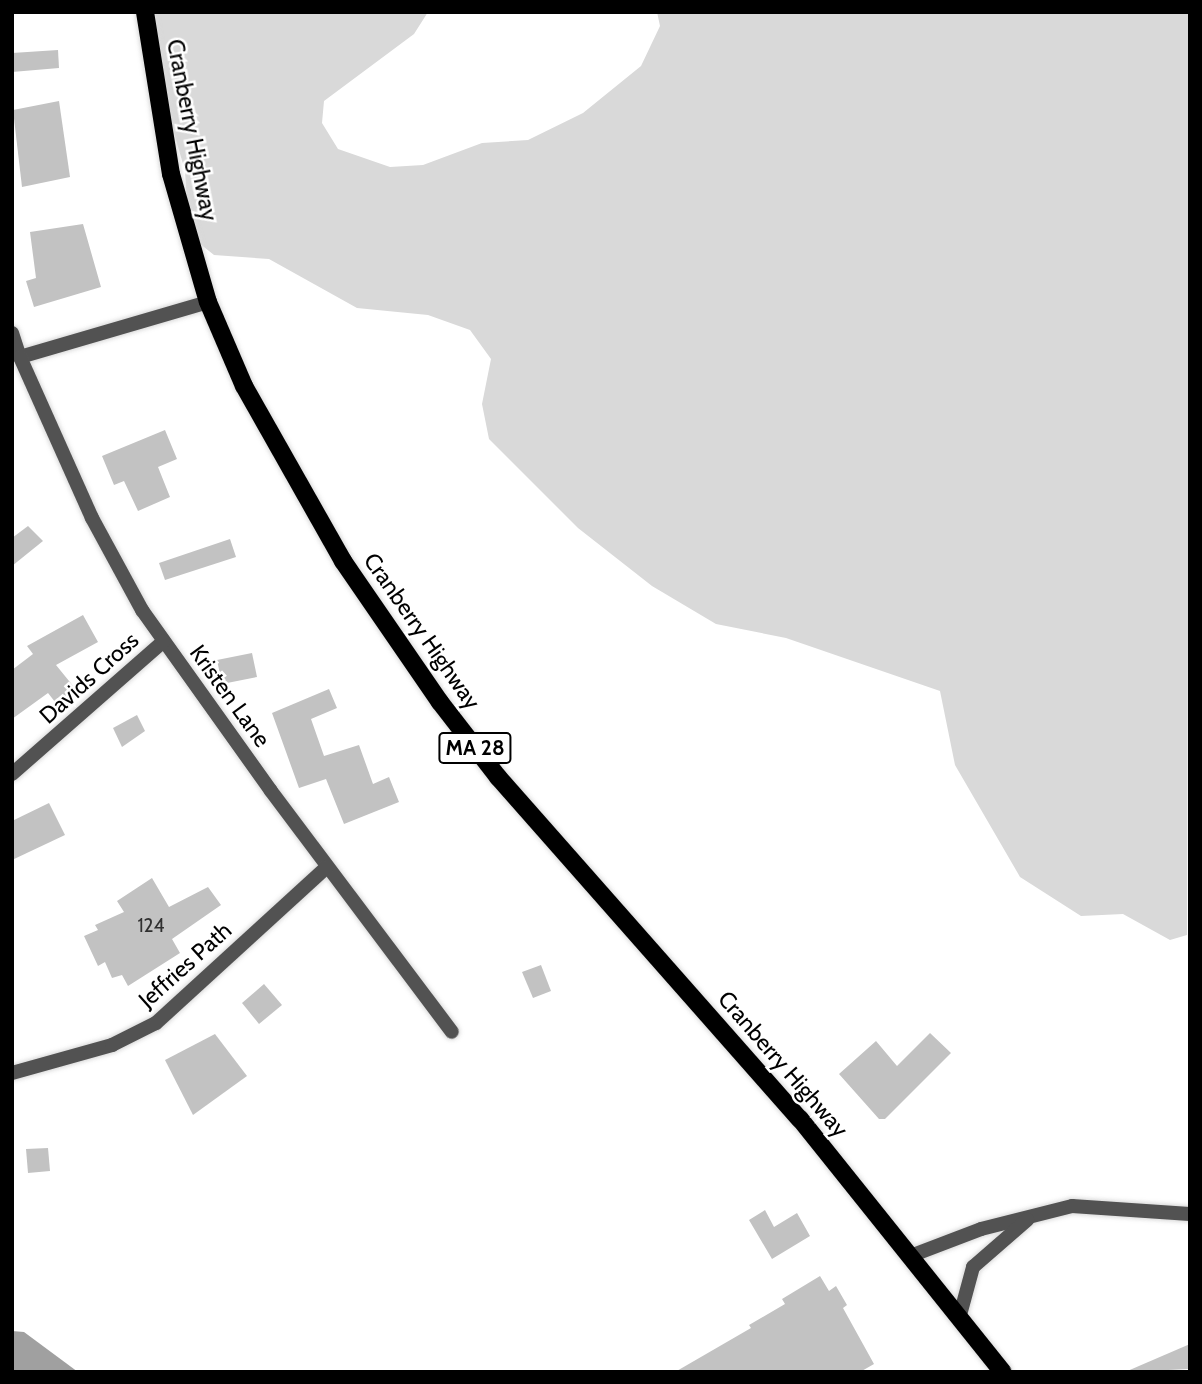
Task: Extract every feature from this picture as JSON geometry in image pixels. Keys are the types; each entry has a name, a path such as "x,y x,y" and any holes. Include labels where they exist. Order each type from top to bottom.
{"main road":[{"name":"Cranberry Highway","path":"145,12 167,152 208,302 244,386 325,531 440,702 539,827 792,1109 913,1255 1003,1372"}],"street":[{"path":"20,357 208,302"},
{"name":"Kristen Lane","path":"12,333 20,357 104,543 163,642 327,867 452,1032"},
{"name":"Davids Cross","path":"12,774 163,642"},
{"name":"Jeffries Path","path":"12,1073 112,1045 156,1023 327,867"},
{"path":"913,1255 981,1229 1072,1206 1190,1214"},
{"path":"960,1315 973,1267 1031,1217"}],"shaded area":[{"path":"155,12 428,12 414,34 324,101 322,123 338,149 390,167 423,165 482,143 528,140 583,113 641,66 660,26 657,12 1190,12 1187,935 1170,940 1123,914 1081,916 1020,877 955,765 940,691 786,638 716,624 652,586 578,528 489,439 482,404 491,359 470,330 428,315 357,308 269,259 214,255 189,235 185,171 159,81"},
{"path":"12,1331 24,1332 78,1372 12,1372"}],"building":[{"path":"58,50 59,68 12,72 12,53"},
{"path":"59,101 70,177 22,187 13,110"},
{"path":"83,224 101,287 34,307 26,281 36,278 30,232"},
{"path":"165,430 177,459 158,467 170,497 138,511 124,481 114,485 102,456"},
{"path":"28,526 43,541 12,566 12,538"},
{"path":"230,539 236,557 165,580 159,563"},
{"path":"83,615 98,642 56,665 78,692 59,707 48,693 12,719 12,670 33,654 27,646"},
{"path":"252,653 257,677 222,684 217,660"},
{"path":"329,689 337,708 311,719 324,756 359,745 373,784 389,777 399,802 344,824 326,779 299,788 272,713"},
{"path":"137,715 145,731 122,747 113,728"},
{"path":"49,803 65,835 12,860 12,821"},
{"path":"152,878 169,907 208,887 221,905 172,939 180,953 128,986 122,975 112,978 105,962 98,966 84,936 98,930 95,925 124,912 117,901"},
{"path":"541,965 551,991 533,998 522,972"},
{"path":"264,984 282,1005 259,1024 242,1003"},
{"path":"930,1033 951,1053 885,1119 879,1119 839,1074 876,1041 897,1066"},
{"path":"215,1034 247,1076 193,1115 165,1060"},
{"path":"48,1148 50,1171 28,1173 26,1149"},
{"path":"765,1210 774,1227 797,1213 810,1236 772,1259 749,1220"},
{"path":"820,1276 829,1291 836,1286 847,1305 843,1308 874,1364 860,1372 675,1372 751,1328 749,1325 785,1304 782,1299"},
{"path":"1190,1344 1190,1369 1125,1372"}]}
